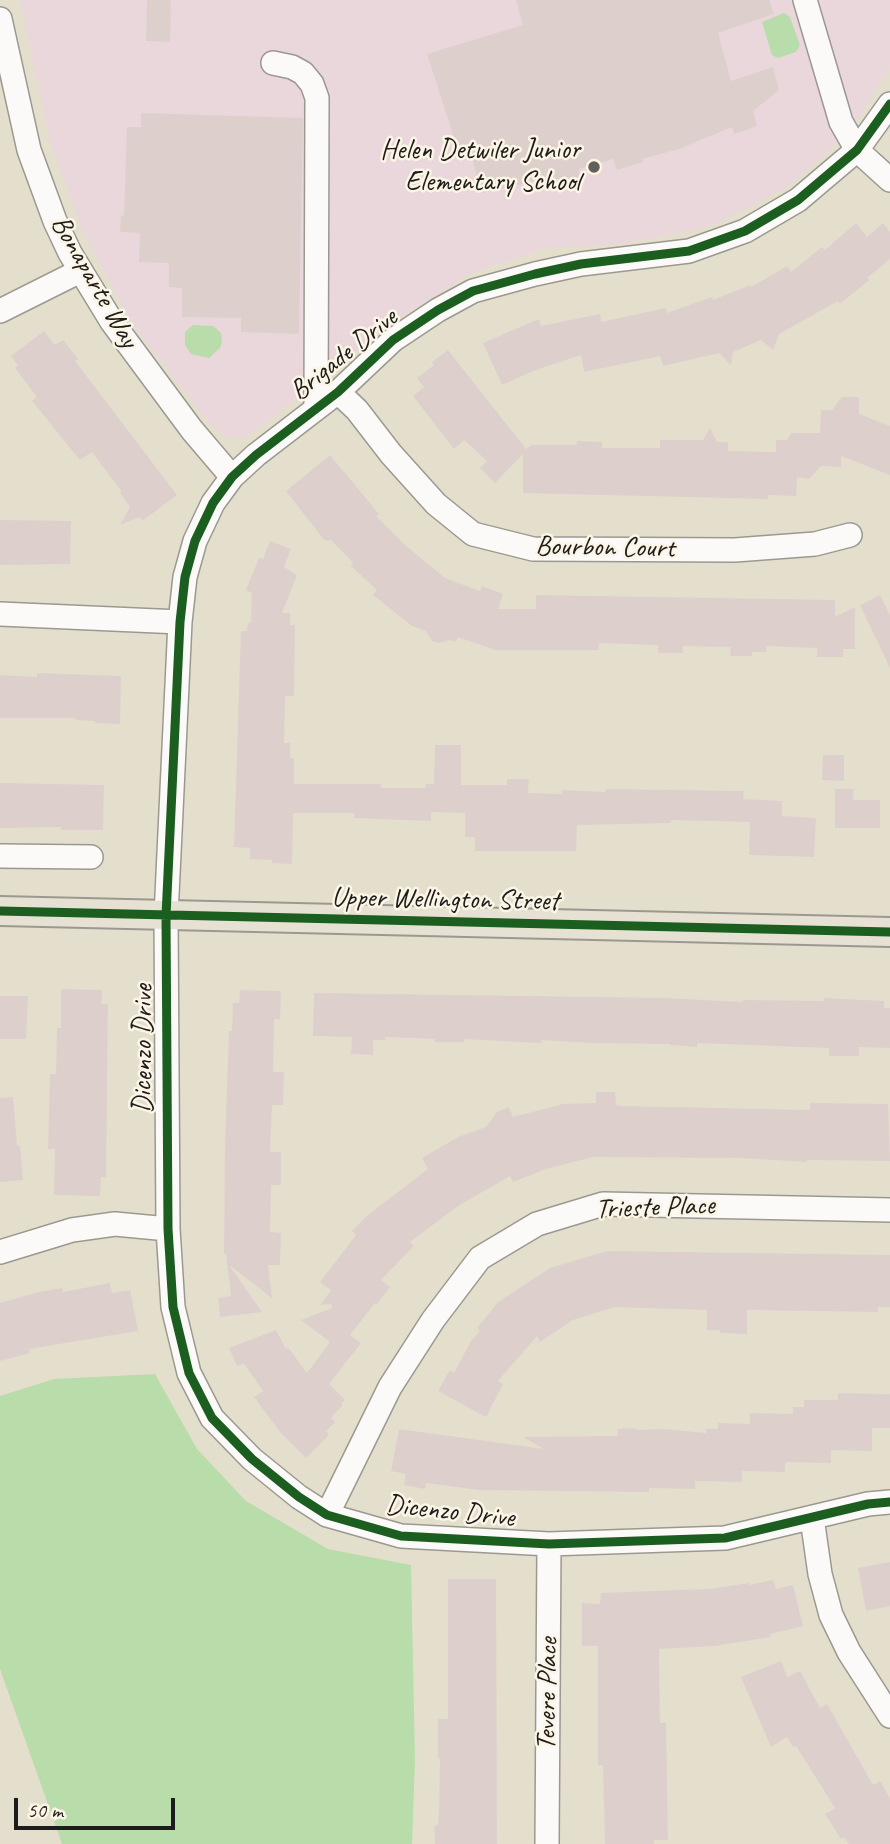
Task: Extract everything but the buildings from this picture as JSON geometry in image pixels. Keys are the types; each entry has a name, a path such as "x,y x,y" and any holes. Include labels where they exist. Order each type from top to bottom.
{"main road":[{"name":"Upper Wellington Street","path":"0,911 890,932"}],"street":[{"path":"805,0 841,122 857,150 890,180"},
{"name":"Bonaparte Way","path":"0,19 29,150 55,221 80,271 142,363 192,430 232,477"},
{"path":"273,63 292,67 303,73 312,84 317,98 316,408"},
{"name":"Brigade Drive","path":"166,916 180,622 185,577 195,541 213,503 232,477 256,455 338,392 393,340 438,310 473,291 581,264 689,251 745,231 799,200 857,150 890,104"},
{"path":"0,311 80,271"},
{"name":"Bourbon Court","path":"338,392 436,504 472,534 533,550 735,550 815,544 850,535"},
{"path":"0,614 180,622"},
{"path":"0,856 91,857"},
{"name":"Dicenzo Drive","path":"166,916 168,1229 173,1307 189,1373 212,1418 252,1459 299,1497 327,1515 401,1536 549,1544 725,1538 868,1504 890,1502"},
{"name":"Trieste Place","path":"327,1515 390,1387 433,1320 480,1258 537,1224 603,1204 890,1210"},
{"path":"0,1252 72,1230 115,1224 168,1229"},
{"path":"812,1518 820,1574 831,1615 849,1653 890,1716"},
{"name":"Tevere Place","path":"547,1844 549,1544"}],"shaded area":[{"path":"20,0 890,0 890,66 860,117 830,150 790,185 705,228 619,244 548,248 474,272 407,313 245,438 227,438 211,425 132,324 82,229 50,141"}],"green space":[{"path":"784,13 790,17 800,45 796,52 778,58 772,55 762,22"},
{"path":"193,325 213,326 221,333 220,348 209,358 191,354 185,345 185,332"},
{"path":"155,1374 197,1449 246,1501 328,1549 411,1565 415,1761 412,1844 62,1844 0,1669 0,1396 54,1379"}],"cycle path":[{"path":"890,104 857,150 798,200 745,231 689,251 581,264 535,274 473,291 438,310 393,340 338,392 256,455 232,477 213,503 195,541 185,577 180,622 166,916 168,1229 173,1307 189,1373 212,1418 252,1459 299,1497 327,1515 401,1536 549,1544 725,1538 868,1504 890,1502"},
{"path":"0,911 890,932"}],"place":[{"name":"Helen Detwiler Junior Elementary School","path":"594,167"}]}
